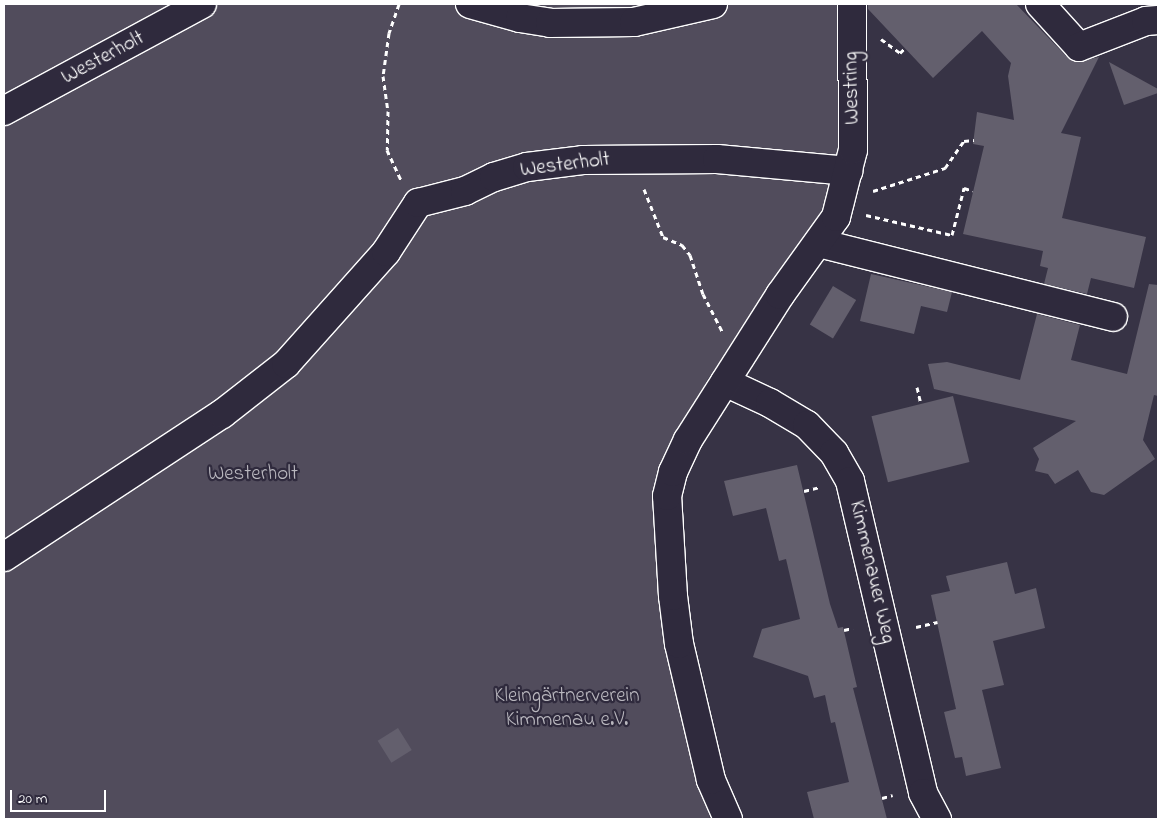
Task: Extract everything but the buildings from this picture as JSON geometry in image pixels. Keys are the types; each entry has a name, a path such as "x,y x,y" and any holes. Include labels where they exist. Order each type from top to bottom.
{"street":[{"name":"Westerholt","path":"4,111 202,4"},
{"path":"470,4 520,18 578,23 634,22 714,4"},
{"name":"Westring","path":"852,4 857,180"},
{"path":"1040,4 1079,47 1146,21 1158,20"},
{"name":"Westerholt","path":"418,203 465,190 494,177 527,167 556,162 631,158 717,159 857,180"},
{"path":"728,819 711,780 684,666 673,596 667,496 678,459 780,294 819,243 857,180"},
{"path":"4,557 222,414 286,364 386,252 418,203"},
{"path":"819,243 1113,318"},
{"name":"Kimmenauer Weg","path":"725,382 770,403 807,425 834,453 850,481 923,793 938,819"}],"path":[{"path":"399,4 389,33 383,76 388,111 387,150 401,181 418,203"},
{"path":"872,37 886,40 900,53 905,48"},
{"path":"857,180 878,192 945,168 964,141 974,140"},
{"path":"631,158 663,238 682,246 690,254 703,294 725,336 741,355"},
{"path":"860,214 952,235 964,188 973,190"},
{"path":"917,387 921,404"},
{"path":"908,629 937,622"}],"green space":[{"name":"Kleingärtnerverein Kimmenau e.V.","path":"4,4 840,4 839,146 826,202 794,259 707,380 663,474 667,650 710,819 4,819"}]}
